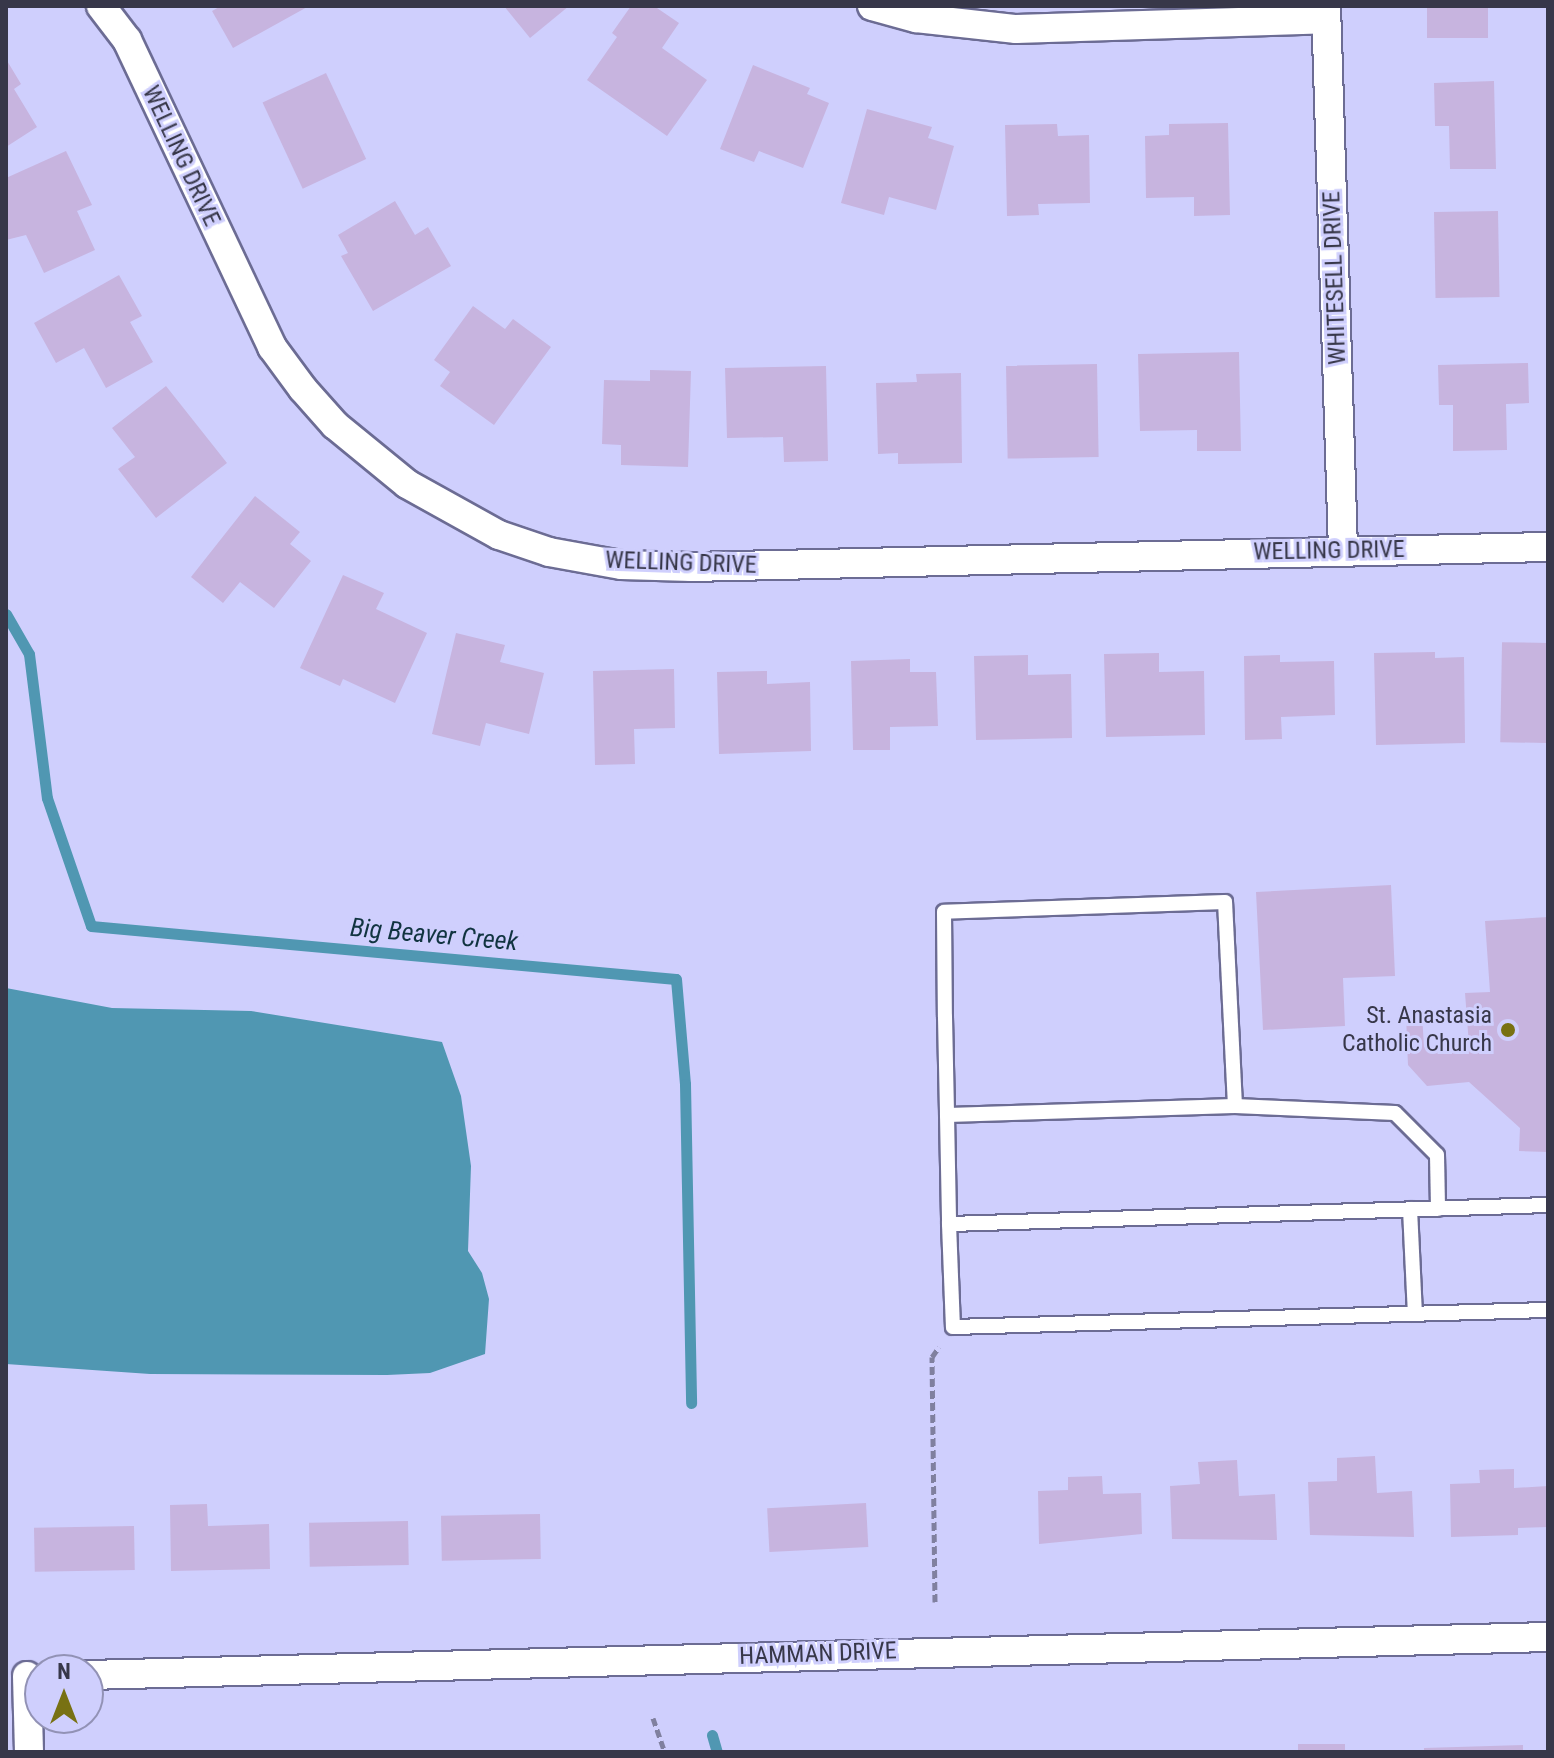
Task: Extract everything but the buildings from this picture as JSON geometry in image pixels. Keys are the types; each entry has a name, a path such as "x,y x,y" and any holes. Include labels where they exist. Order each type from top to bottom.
{"street":[{"name":"WELLING DRIVE","path":"101,6 127,40 272,347 303,389 335,425 395,475 450,512 499,535 549,552 621,565 691,567 1548,547"},
{"path":"872,6 929,21 1016,29 1326,13"},
{"name":"WHITESELL DRIVE","path":"1326,13 1343,550"},
{"name":"HAMMAN DRIVE","path":"104,1675 1548,1637"}],"lane":[{"path":"1235,1106 1225,902 944,912 953,1327 1548,1310"},
{"path":"947,1115 1235,1106 1395,1113 1437,1155 1438,1209"},
{"path":"949,1224 1548,1205"},
{"path":"1410,1209 1415,1314"}],"path":[{"path":"935,1602 932,1357 953,1327"},
{"path":"653,1718 665,1752"}],"water":[{"path":"6,988 112,1008 251,1011 442,1042 461,1096 471,1166 468,1251 482,1273 489,1299 485,1354 430,1373 387,1375 150,1374 6,1364"}],"waterway":[{"name":"Big Beaver Creek","path":"6,614 29,654 47,798 91,926 676,979 685,1084 691,1403"},
{"name":"Big Beaver Creek","path":"712,1735 717,1752"}],"place":[{"name":"St. Anastasia Catholic Church","path":"1508,1030"}]}
